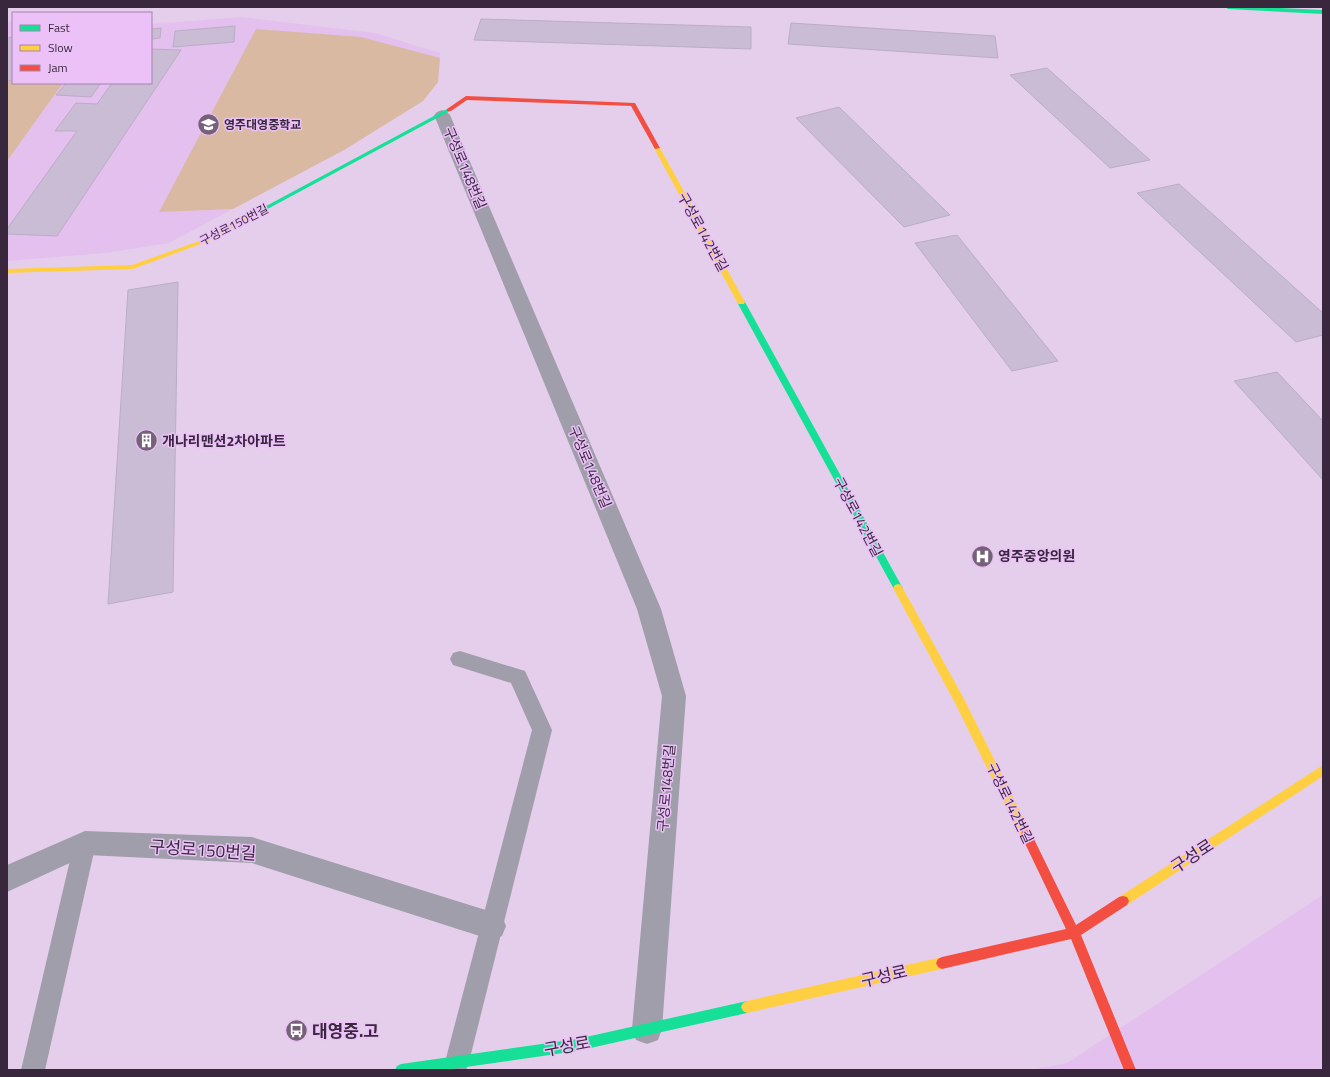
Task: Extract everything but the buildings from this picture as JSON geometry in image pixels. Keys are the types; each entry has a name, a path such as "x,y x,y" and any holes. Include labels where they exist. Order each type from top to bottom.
{"street":[{"path":"1228,7 1323,12"},
{"name":"구성로148번길","path":"633,104 466,98 442,115 649,608 674,696 647,1029"},
{"name":"구성로142번길","path":"633,104 958,700 1074,933 1130,1070"},
{"name":"구성로150번길","path":"7,271 133,267 204,241 442,115"},
{"name":"구성로","path":"401,1070 577,1045 1074,933 1323,770"},
{"name":"구성로150번길","path":"7,879 85,844 252,850 492,926"}],"lane":[{"path":"457,1062 542,730 518,677 460,659"},
{"path":"33,1070 85,844"}],"shaded area":[{"name":"영주대영중학교","path":"241,17 375,33 440,53 438,82 423,101 344,150 169,243 106,253 7,261 7,22 12,21 12,84 152,84 152,24"},
{"path":"256,29 361,37 440,58 438,82 423,101 344,150 233,209 159,212"},
{"path":"12,80 12,84 62,84 7,161 7,81"},
{"path":"1323,895 1323,1070 1030,1070 1067,1063"}],"traffic: fast":[{"path":"1228,7 1323,12"},
{"path":"258,212 449,110"},
{"path":"741,302 898,588"},
{"path":"401,1070 577,1045 747,1007"}],"traffic: slow":[{"path":"657,148 741,302"},
{"path":"7,271 133,267 204,241 258,212"},
{"path":"898,588 959,700 1026,835"},
{"path":"1123,901 1323,770"},
{"path":"747,1007 942,963"}],"traffic: jam":[{"path":"449,110 466,98 633,104 657,148"},
{"path":"1026,835 1074,933 1130,1070"},
{"path":"942,963 1074,933 1123,901"}],"place":[{"name":"영주대영중학교","path":"208,125"},
{"name":"개나리맨션2차아파트","path":"147,441"},
{"name":"영주중앙의원","path":"983,556"},
{"name":"대영중.고","path":"296,1031"}]}
